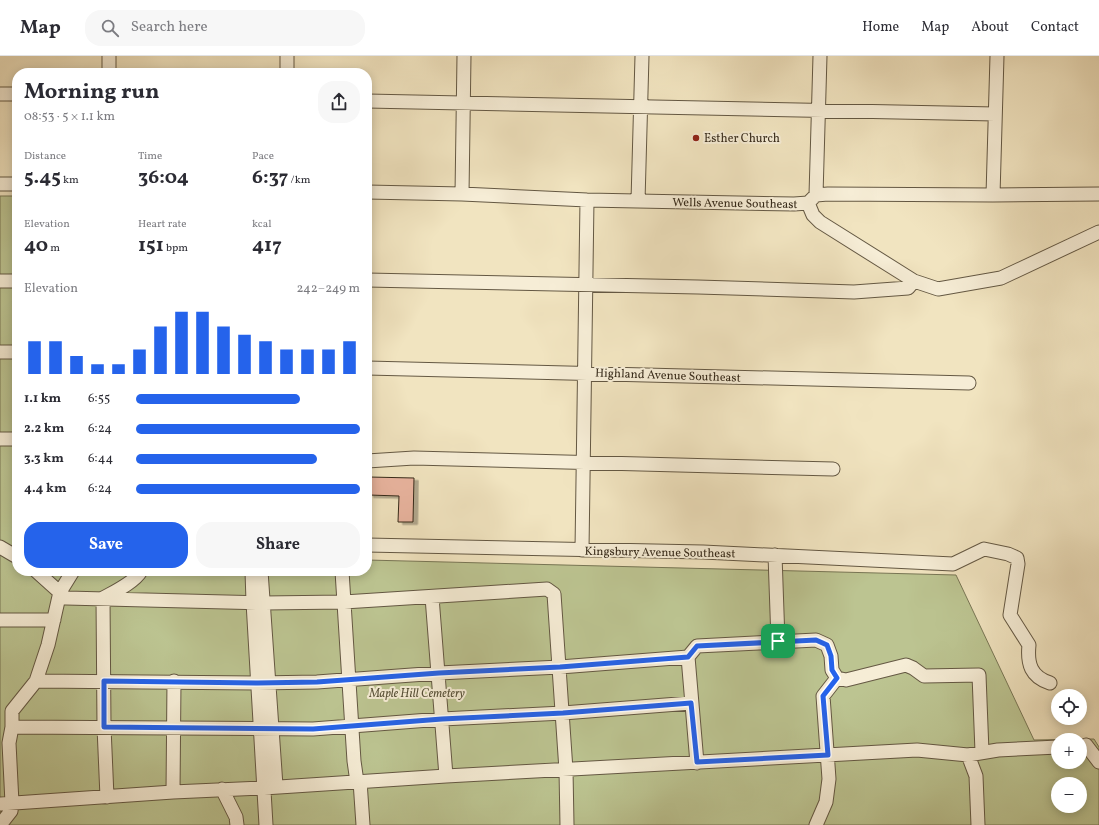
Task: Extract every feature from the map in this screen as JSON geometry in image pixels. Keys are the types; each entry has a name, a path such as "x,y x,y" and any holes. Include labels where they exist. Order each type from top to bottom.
{"street":[{"path":"109,56 109,68"},
{"path":"287,56 287,68"},
{"path":"462,194 464,56"},
{"path":"638,201 642,56"},
{"path":"820,56 812,199 813,215 820,222 914,281 938,289 1002,278 1099,232"},
{"path":"992,195 997,56"},
{"path":"0,94 12,94"},
{"path":"372,101 996,114"},
{"path":"0,184 12,184"},
{"name":"Wells Avenue Southeast","path":"372,192 638,201 812,199 828,194 1099,194"},
{"path":"582,550 587,200"},
{"path":"0,280 12,281"},
{"path":"372,280 854,292 908,288 914,281"},
{"path":"0,352 12,352"},
{"name":"Highland Avenue Southeast","path":"372,368 969,383"},
{"path":"0,439 12,439"},
{"path":"372,461 414,458 833,469"},
{"name":"Kingsbury Avenue Southeast","path":"372,545 703,552 953,564 984,549 1008,554 1017,558 1018,564 1013,588 1010,615 1029,645 1028,656 1032,670 1043,681 1050,683"},
{"path":"0,547 12,554"},
{"path":"775,555 778,641"},
{"path":"42,576 66,598 258,603 344,602 547,589 554,594 560,667 566,770 566,825"},
{"path":"0,825 11,811 6,804 12,711 36,681 48,645 60,592 70,576"},
{"path":"103,598 124,586 137,576"},
{"path":"253,576 258,603 270,787 266,825"},
{"path":"258,603 261,576"},
{"path":"342,576 352,726 363,825"},
{"path":"432,597 446,776"},
{"path":"103,598 104,727 108,796"},
{"path":"0,620 54,620"},
{"path":"697,762 688,657 697,646 778,641 816,640 827,645 831,656 832,670 837,678 846,680 906,665 924,676 979,675 982,752"},
{"path":"36,681 317,682 439,673 560,667 688,657"},
{"path":"816,825 826,802 829,779 823,696 837,678"},
{"path":"173,792 175,728 174,681"},
{"path":"12,727 313,729 691,703"},
{"path":"1088,745 1099,762"},
{"path":"6,804 222,789 917,750 968,754 1051,747"},
{"path":"968,754 976,776 978,825"},
{"path":"222,789 236,817 236,825"}],"green space":[{"name":"Maple Hill Cemetery","path":"0,196 12,196 12,576 372,576 372,560 956,575 1034,740 1051,740 1051,769 1087,769 1087,739 1094,739 1099,747 1099,825 0,825"}],"building":[{"path":"372,477 414,478 413,522 398,522 399,496 372,495"}],"place":[{"name":"Esther Church","path":"696,138"}],"route":[{"path":"816,640 827,645 831,656 832,670 837,678 823,696 828,755 697,762 691,703 313,729 104,727 104,681 258,683 317,682 439,673 560,667 688,657 697,646 778,641 816,640"}]}
